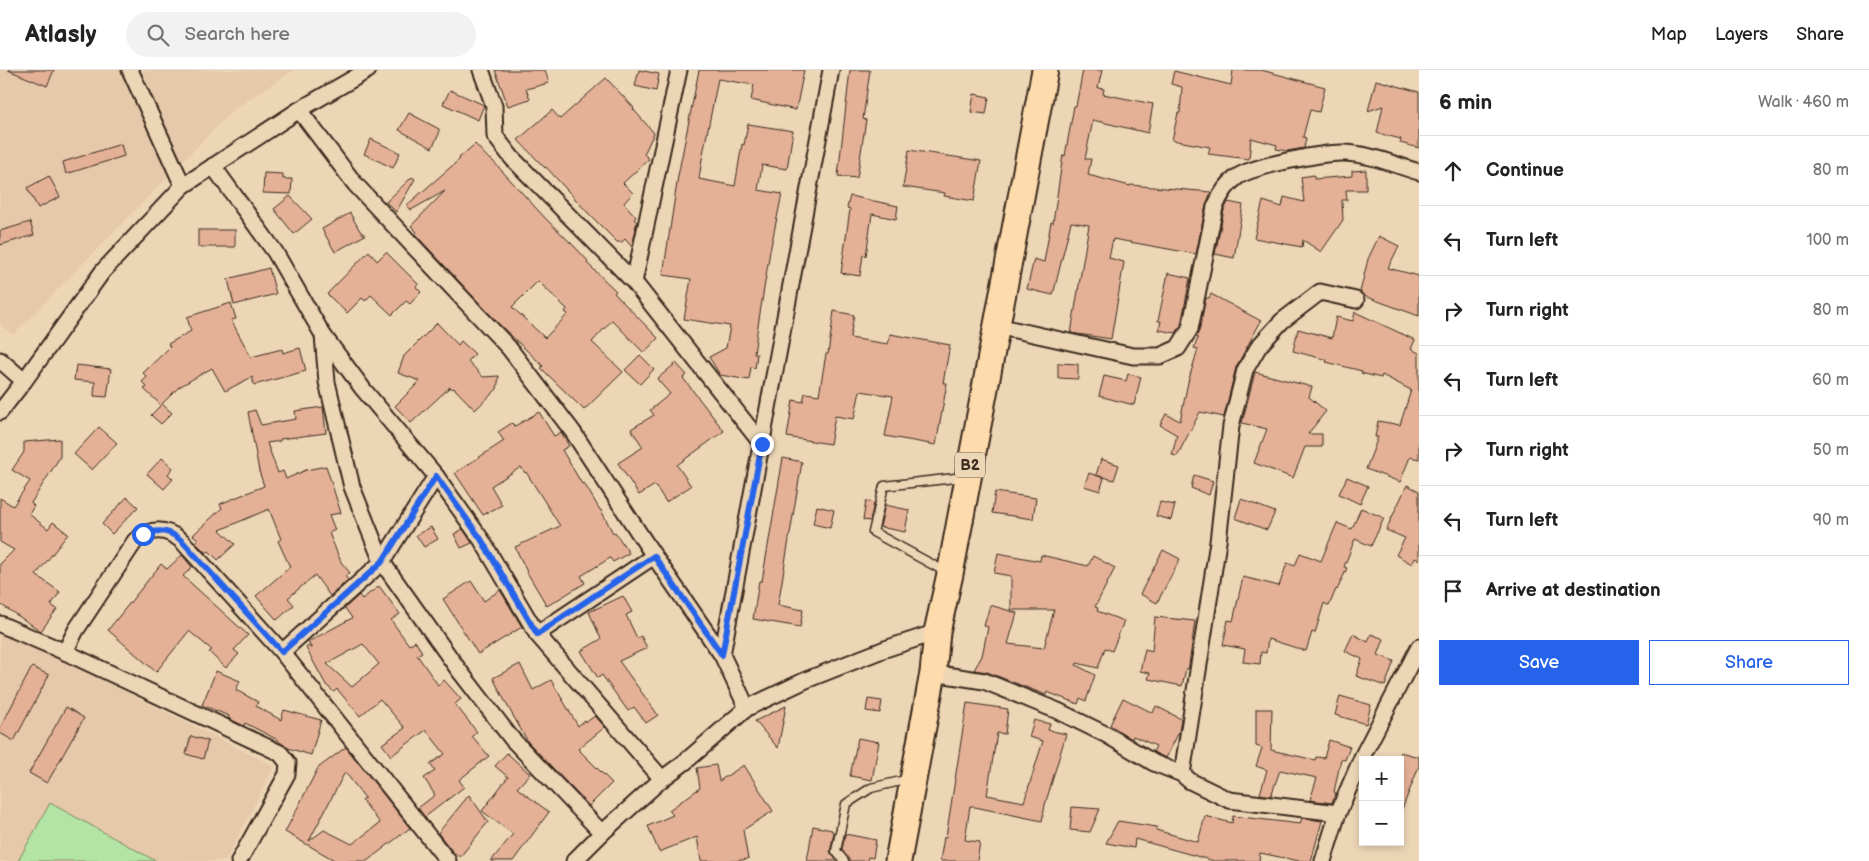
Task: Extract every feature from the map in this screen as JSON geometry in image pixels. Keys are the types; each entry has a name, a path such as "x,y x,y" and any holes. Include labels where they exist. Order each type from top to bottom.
{"highway":[{"name":"B2","path":"898,861 933,673 937,632 950,574 1044,70"}],"street":[{"path":"130,70 183,186"},
{"path":"0,412 103,271 183,186 299,110 368,70"},
{"path":"482,70 494,106 495,136 512,158 634,282 762,444"},
{"path":"634,282 679,70"},
{"path":"722,655 831,70"},
{"path":"299,110 355,184 509,348 573,432 654,556 722,655 747,708"},
{"path":"997,326 1133,356 1160,356 1178,348 1190,329 1214,207 1221,192 1238,176 1255,169 1323,153 1346,153 1370,157 1419,172"},
{"path":"213,166 275,252 323,335 363,389 436,476 481,539 537,634 662,779"},
{"path":"1182,774 1218,542 1232,426 1245,370 1259,346 1282,320 1320,292 1356,300"},
{"path":"323,335 327,382 352,487 382,562 458,669 512,739 602,833"},
{"path":"0,360 24,381"},
{"path":"282,652 382,562 436,476"},
{"path":"65,652 76,630 135,541 143,534 153,531 164,530 174,534 282,652 448,861"},
{"path":"537,634 654,556"},
{"path":"0,624 65,652 280,753 288,762 287,774 239,861"},
{"path":"574,861 662,779 685,762 747,708 885,649 937,632"},
{"path":"1323,861 1338,813 1363,755 1419,647"},
{"path":"933,673 958,676 992,685 1058,712 1107,735 1154,763 1182,774 1190,781 1229,800 1338,813"}],"lane":[{"path":"950,574 873,532 884,486 967,477"},
{"path":"844,861 836,851 846,804 871,788 914,778"}],"shaded area":[{"path":"0,70 294,70 234,109 13,335 0,324"},
{"path":"0,629 274,766 226,861 0,861"}],"green space":[{"path":"50,803 156,861 18,861"}],"building":[{"path":"8,70 54,70 47,86"},
{"path":"495,70 545,70 549,83 526,89 530,99 508,106"},
{"path":"639,70 659,74 656,91 635,86"},
{"path":"699,70 804,70 796,110 751,100 754,85 718,79 702,159 699,179 735,186 742,144 744,145 748,124 793,131 787,169 762,165 758,190 782,194 770,251 757,332 754,354 757,354 755,368 751,367 749,380 720,375 709,357 726,348 730,326 684,319 691,279 663,275 678,176"},
{"path":"850,70 870,70 863,119 866,120 857,178 838,176"},
{"path":"1083,70 1102,70 1098,88 1104,89 1103,94 1153,104 1148,133 1093,120 1085,159 1091,159 1088,175 1130,186 1211,192 1206,205 1196,254 1113,239 1109,258 1124,262 1111,339 1071,333 1089,225 1071,222 1053,295 1027,289 1034,259 1044,262 1051,222 1053,223 1063,155 1065,156"},
{"path":"1233,70 1261,70 1325,87 1319,112 1310,110 1303,137 1306,138 1304,148 1287,151 1276,149 1277,145 1251,138 1249,159 1208,154 1210,147 1172,140 1178,113 1180,113 1182,87 1171,84 1174,71 1231,85"},
{"path":"606,78 654,133 644,154 649,159 623,183 633,193 624,203 636,217 634,219 637,222 632,247 625,239 622,242 617,242 518,140 552,110 560,119"},
{"path":"1376,80 1419,92 1419,148 1400,143 1401,139 1377,133 1383,106 1368,111"},
{"path":"450,90 484,105 478,120 443,104"},
{"path":"974,94 989,97 986,114 971,112"},
{"path":"409,113 439,129 439,134 432,148 399,130"},
{"path":"371,139 400,153 393,168 364,154"},
{"path":"121,144 124,156 66,174 63,162"},
{"path":"475,144 574,246 588,261 587,263 616,291 614,293 658,338 644,353 612,320 592,342 623,372 584,410 541,368 543,366 497,322 415,234 417,232 411,226 445,191 411,210 407,205","holes":["538,281 567,309 565,312 568,314 545,338 512,307"]},
{"path":"909,150 981,161 974,201 944,196 945,193 903,187"},
{"path":"1366,170 1366,190 1346,190 1347,200 1342,200 1343,220 1321,252 1303,240 1302,247 1254,238 1263,201 1282,207 1284,197 1304,202 1301,177 1314,175 1314,179 1352,176 1352,171"},
{"path":"264,173 283,174 283,179 292,179 291,194 263,193"},
{"path":"49,176 60,197 38,208 27,188"},
{"path":"412,177 415,179 396,212 386,202"},
{"path":"290,196 312,219 294,234 274,209"},
{"path":"850,196 898,206 896,219 872,214 866,256 863,255 860,276 841,273 850,209 847,208"},
{"path":"1228,202 1243,205 1234,258 1215,254 1224,210"},
{"path":"350,213 360,231 365,235 335,252 322,229"},
{"path":"30,222 34,235 0,245 0,231"},
{"path":"198,230 235,230 235,247 198,247"},
{"path":"1379,236 1399,246 1388,268 1419,276 1419,316 1364,296 1360,292 1368,259"},
{"path":"369,251 377,261 386,252 418,284 416,287 421,292 410,304 406,301 392,315 371,295 365,301 362,298 347,313 327,294"},
{"path":"269,268 276,294 234,305 228,279"},
{"path":"1168,273 1190,278 1181,325 1176,333 1159,330 1161,321 1158,321"},
{"path":"1211,294 1261,321 1236,367 1224,417 1200,412 1177,456 1172,455 1177,435 1160,425 1166,414 1180,421 1188,382 1198,349 1194,348 1198,338 1196,337 1206,298 1209,298"},
{"path":"231,303 236,319 231,320 251,357 282,349 283,353 300,348 306,371 254,385 252,377 225,391 212,368 179,387 162,404 172,413 161,424 151,415 161,405 144,389 147,387 142,382 147,377 143,373 170,347 168,344 191,331 187,317"},
{"path":"834,311 854,315 850,338 888,344 890,334 950,345 943,383 947,383 936,445 885,436 893,396 860,391 854,419 835,416 830,444 787,437 793,400 803,402 805,393 819,395 826,354 828,354"},
{"path":"1355,312 1415,340 1411,349 1419,353 1419,459 1410,457 1400,482 1366,469 1378,437 1375,437 1378,421 1400,425 1411,390 1382,375 1381,378 1361,373 1362,371 1293,351 1298,329 1332,338 1336,317 1353,321"},
{"path":"437,323 458,345 461,341 475,354 468,361 483,377 499,376 497,389 475,410 454,388 450,387 411,423 395,406 420,381 398,373 404,356"},
{"path":"640,355 654,369 640,384 625,370"},
{"path":"676,363 687,375 683,378 724,431 677,465 691,486 666,502 655,485 639,495 618,463 643,447 631,429 654,415 650,410 670,394 657,379"},
{"path":"1058,363 1078,364 1078,379 1058,378"},
{"path":"76,365 111,369 107,397 94,396 95,382 74,380"},
{"path":"1255,372 1312,387 1309,397 1326,411 1308,434 1322,434 1322,447 1305,447 1293,478 1254,463 1267,429 1242,423"},
{"path":"1128,374 1141,377 1134,405 1099,396 1104,376 1126,381"},
{"path":"323,407 326,433 280,439 280,441 267,443 278,473 283,471 286,479 306,470 326,466 341,513 329,515 335,530 329,533 341,562 350,573 345,576 348,580 330,596 315,575 288,598 294,605 277,620 256,596 290,567 278,541 281,539 269,509 220,530 235,544 218,560 209,551 206,553 195,542 198,539 193,535 222,508 220,504 264,486 259,471 248,412 255,410 261,425 296,419 295,411"},
{"path":"539,412 554,436 561,432 569,446 562,450 582,484 584,483 601,510 613,533 615,532 629,553 613,562 610,558 581,576 585,583 547,606 515,547 560,526 526,472 521,467 491,486 502,505 483,515 455,473 504,441 498,432 512,423 515,426"},
{"path":"99,427 117,443 92,470 74,454"},
{"path":"60,439 60,457 31,503 34,506 29,514 48,529 53,522 68,534 36,575 60,592 51,605 57,609 41,631 0,604 0,564 14,550 0,542 0,498 13,506 30,481 12,470 24,452 24,442"},
{"path":"162,458 173,468 168,474 173,479 164,489 147,474"},
{"path":"783,458 802,462 778,605 803,610 800,627 753,619 759,581 762,581"},
{"path":"1101,459 1119,465 1114,480 1096,475"},
{"path":"1089,473 1104,478 1100,491 1084,486"},
{"path":"1194,475 1213,481 1209,495 1191,488"},
{"path":"1347,477 1368,486 1360,504 1339,494"},
{"path":"1407,485 1419,491 1419,560 1415,558 1412,564 1396,555 1405,538 1386,530"},
{"path":"995,492 1036,498 1033,519 992,513"},
{"path":"127,497 138,507 112,534 102,524"},
{"path":"1241,499 1275,512 1267,530 1235,518"},
{"path":"866,501 874,503 870,521 863,520"},
{"path":"1160,502 1175,505 1171,520 1156,516"},
{"path":"885,505 909,510 905,532 880,527"},
{"path":"817,506 834,510 830,528 813,524"},
{"path":"1361,508 1384,518 1371,546 1355,539 1344,567 1347,568 1329,606 1324,603 1315,633 1312,632 1306,651 1268,639 1266,653 1261,652 1260,664 1243,662 1245,649 1223,645 1228,620 1233,621 1243,577 1279,586 1287,563 1295,566 1300,553 1321,561 1337,523 1352,529"},
{"path":"431,527 438,539 424,547 416,535"},
{"path":"463,529 472,543 461,548 454,534"},
{"path":"1163,550 1180,559 1157,603 1140,594"},
{"path":"998,553 1040,561 1041,555 1088,566 1093,556 1115,568 1095,607 1098,608 1097,611 1124,621 1112,651 1105,648 1098,668 1077,663 1076,665 1095,675 1086,701 1080,698 1078,704 1047,692 1046,695 987,672 974,670 982,656 988,627 984,626 990,605 1017,613 1008,644 1044,648 1054,610 1011,610 1011,576 994,573"},
{"path":"182,555 192,567 183,576 248,635 234,650 239,654 226,668 209,652 212,650 189,631 156,672 108,630 161,564 167,569"},
{"path":"471,581 484,601 500,590 522,627 478,654 443,599"},
{"path":"379,586 400,614 391,620 409,645 415,641 422,652 417,655 438,685 444,680 461,699 455,704 477,732 472,736 489,756 459,780 464,787 425,817 418,808 435,795 424,778 435,771 430,764 445,754 426,730 391,756 382,744 405,728 380,699 360,716 337,689 334,692 326,685 306,648 308,646 312,649 308,642 352,618 345,608 359,595 362,599","holes":["363,644 379,664 352,687 327,664"]},
{"path":"623,596 632,612 626,615 637,638 641,636 647,648 619,661 658,715 646,723 634,707 628,711 602,675 598,678 581,651 601,639 589,612"},
{"path":"1155,617 1195,621 1189,665 1188,669 1186,669 1182,686 1148,679 1150,673 1140,671 1145,649 1152,651"},
{"path":"1353,634 1368,642 1371,634 1384,639 1378,655 1394,661 1385,686 1356,676 1362,659 1345,651"},
{"path":"520,664 533,690 551,680 578,726 585,720 586,722 595,716 605,727 578,749 612,783 589,806 528,742 493,678"},
{"path":"32,667 49,675 14,741 0,733 0,728"},
{"path":"216,671 240,681 236,690 258,702 256,706 281,720 284,710 321,720 311,755 288,748 276,739 245,723 244,726 228,718 229,716 202,705"},
{"path":"1340,696 1371,705 1366,724 1335,715"},
{"path":"1123,698 1153,713 1156,706 1181,719 1179,732 1166,758 1153,752 1156,746 1133,736 1132,739 1110,725"},
{"path":"868,699 882,701 880,713 866,711"},
{"path":"967,703 1008,709 1005,734 997,733 987,795 1024,802 1043,741 1029,737 1034,720 1050,724 1048,730 1066,734 1042,821 970,806 965,840 980,842 977,861 940,861 944,837 946,837"},
{"path":"786,706 778,748 755,721"},
{"path":"66,707 84,718 47,783 29,773"},
{"path":"1256,709 1272,709 1271,750 1315,760 1316,757 1324,758 1329,740 1350,747 1345,760 1341,759 1334,792 1336,793 1332,803 1310,800 1317,778 1280,770 1271,796 1260,794 1267,770 1256,766 1262,748 1256,746"},
{"path":"191,736 208,741 203,759 186,754"},
{"path":"858,738 879,742 872,780 850,776"},
{"path":"346,747 410,828 367,861 336,861 285,832 318,768","holes":["345,772 365,798 362,800 380,823 352,844 324,830 309,841"]},
{"path":"1400,752 1419,757 1419,766 1404,804 1404,756 1400,756"},
{"path":"507,753 530,774 517,788 549,812 513,861 491,861 513,834 482,811 508,777 495,766"},
{"path":"716,765 719,781 744,765 773,811 743,830 748,859 701,861 697,837 659,852 648,826 673,815 669,810 700,788 697,768"},
{"path":"469,795 488,822 460,857 452,851 438,833"},
{"path":"1072,807 1100,809 1090,832 1070,830"},
{"path":"1205,816 1232,823 1233,816 1300,824 1302,818 1322,821 1311,861 1299,861 1260,853 1259,861 1214,861 1135,839 1134,848 1106,843 1118,821 1157,827 1156,830 1198,842"},
{"path":"813,826 834,832 830,852 837,861 807,861"},
{"path":"845,834 876,840 873,858 868,857 867,861 850,861 842,850"}],"route":[{"path":"143,534 164,530 174,534 282,652 382,562 436,476 481,539 537,634 654,556 722,655 762,444"}]}
